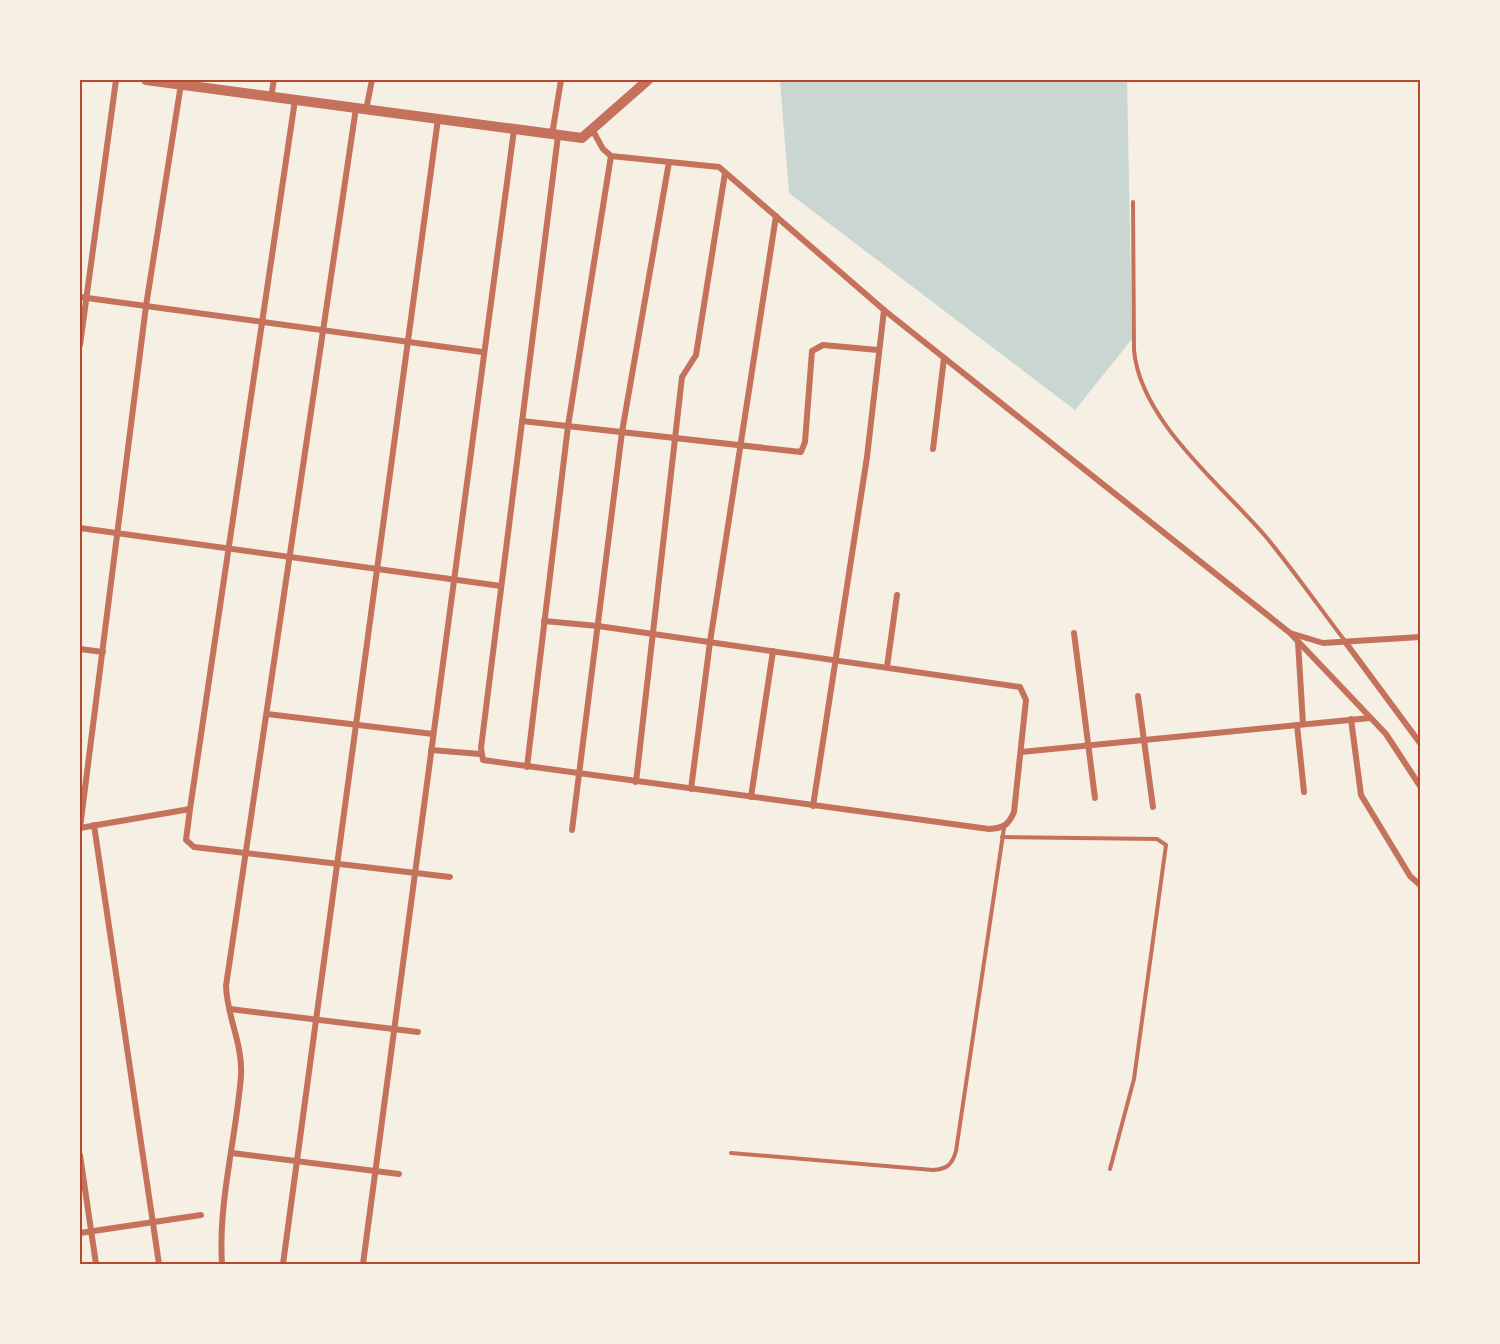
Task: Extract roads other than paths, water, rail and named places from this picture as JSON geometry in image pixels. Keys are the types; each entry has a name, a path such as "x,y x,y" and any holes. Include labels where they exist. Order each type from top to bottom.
{"street":[{"path":"80,345 83,297 116,80"},
{"path":"146,80 181,84 198,83 271,97 582,138 648,80"},
{"path":"271,97 274,80"},
{"path":"222,1264 222,1233 241,1053 226,986 325,331 361,109 372,80"},
{"path":"480,754 522,421 561,80"},
{"path":"181,84 146,306 80,828 190,809"},
{"path":"295,100 185,835 188,845 450,877"},
{"path":"283,1264 438,119"},
{"path":"363,1264 482,352 514,130"},
{"path":"593,130 603,149 611,156 712,165 725,172 884,310 1290,633 1386,734 1420,786"},
{"path":"527,767 568,426 611,156"},
{"path":"572,830 622,432 669,162"},
{"path":"636,782 683,371 696,355 725,172"},
{"path":"691,789 710,642 776,216"},
{"path":"83,297 482,352"},
{"path":"813,806 867,457 884,310"},
{"path":"522,421 801,452 805,442 812,351 823,345 878,350"},
{"path":"933,449 944,358"},
{"path":"80,528 501,586"},
{"path":"887,667 897,595"},
{"path":"431,750 480,754 487,762 988,829 1004,828 1014,812 1026,700 1020,687 598,626 544,621"},
{"path":"1074,633 1095,798"},
{"path":"1290,633 1323,643 1420,637"},
{"path":"1298,642 1304,792"},
{"path":"1346,643 1420,742"},
{"path":"80,649 103,652"},
{"path":"751,797 772,651"},
{"path":"1138,696 1153,807"},
{"path":"267,714 433,734"},
{"path":"1021,752 1370,718"},
{"path":"1351,719 1361,795 1410,876 1420,885"},
{"path":"94,825 159,1264"},
{"path":"230,1009 418,1032"},
{"path":"232,1153 399,1174"},
{"path":"80,1155 96,1264"},
{"path":"80,1233 201,1215"}],"lane":[{"path":"1132,202 1134,350 1136,372 1144,391 1168,429 1268,540 1346,643"},
{"path":"731,1153 933,1170 945,1169 952,1163 957,1151 1004,828"},
{"path":"1002,837 1157,839 1166,845 1134,1079 1110,1169"}]}
